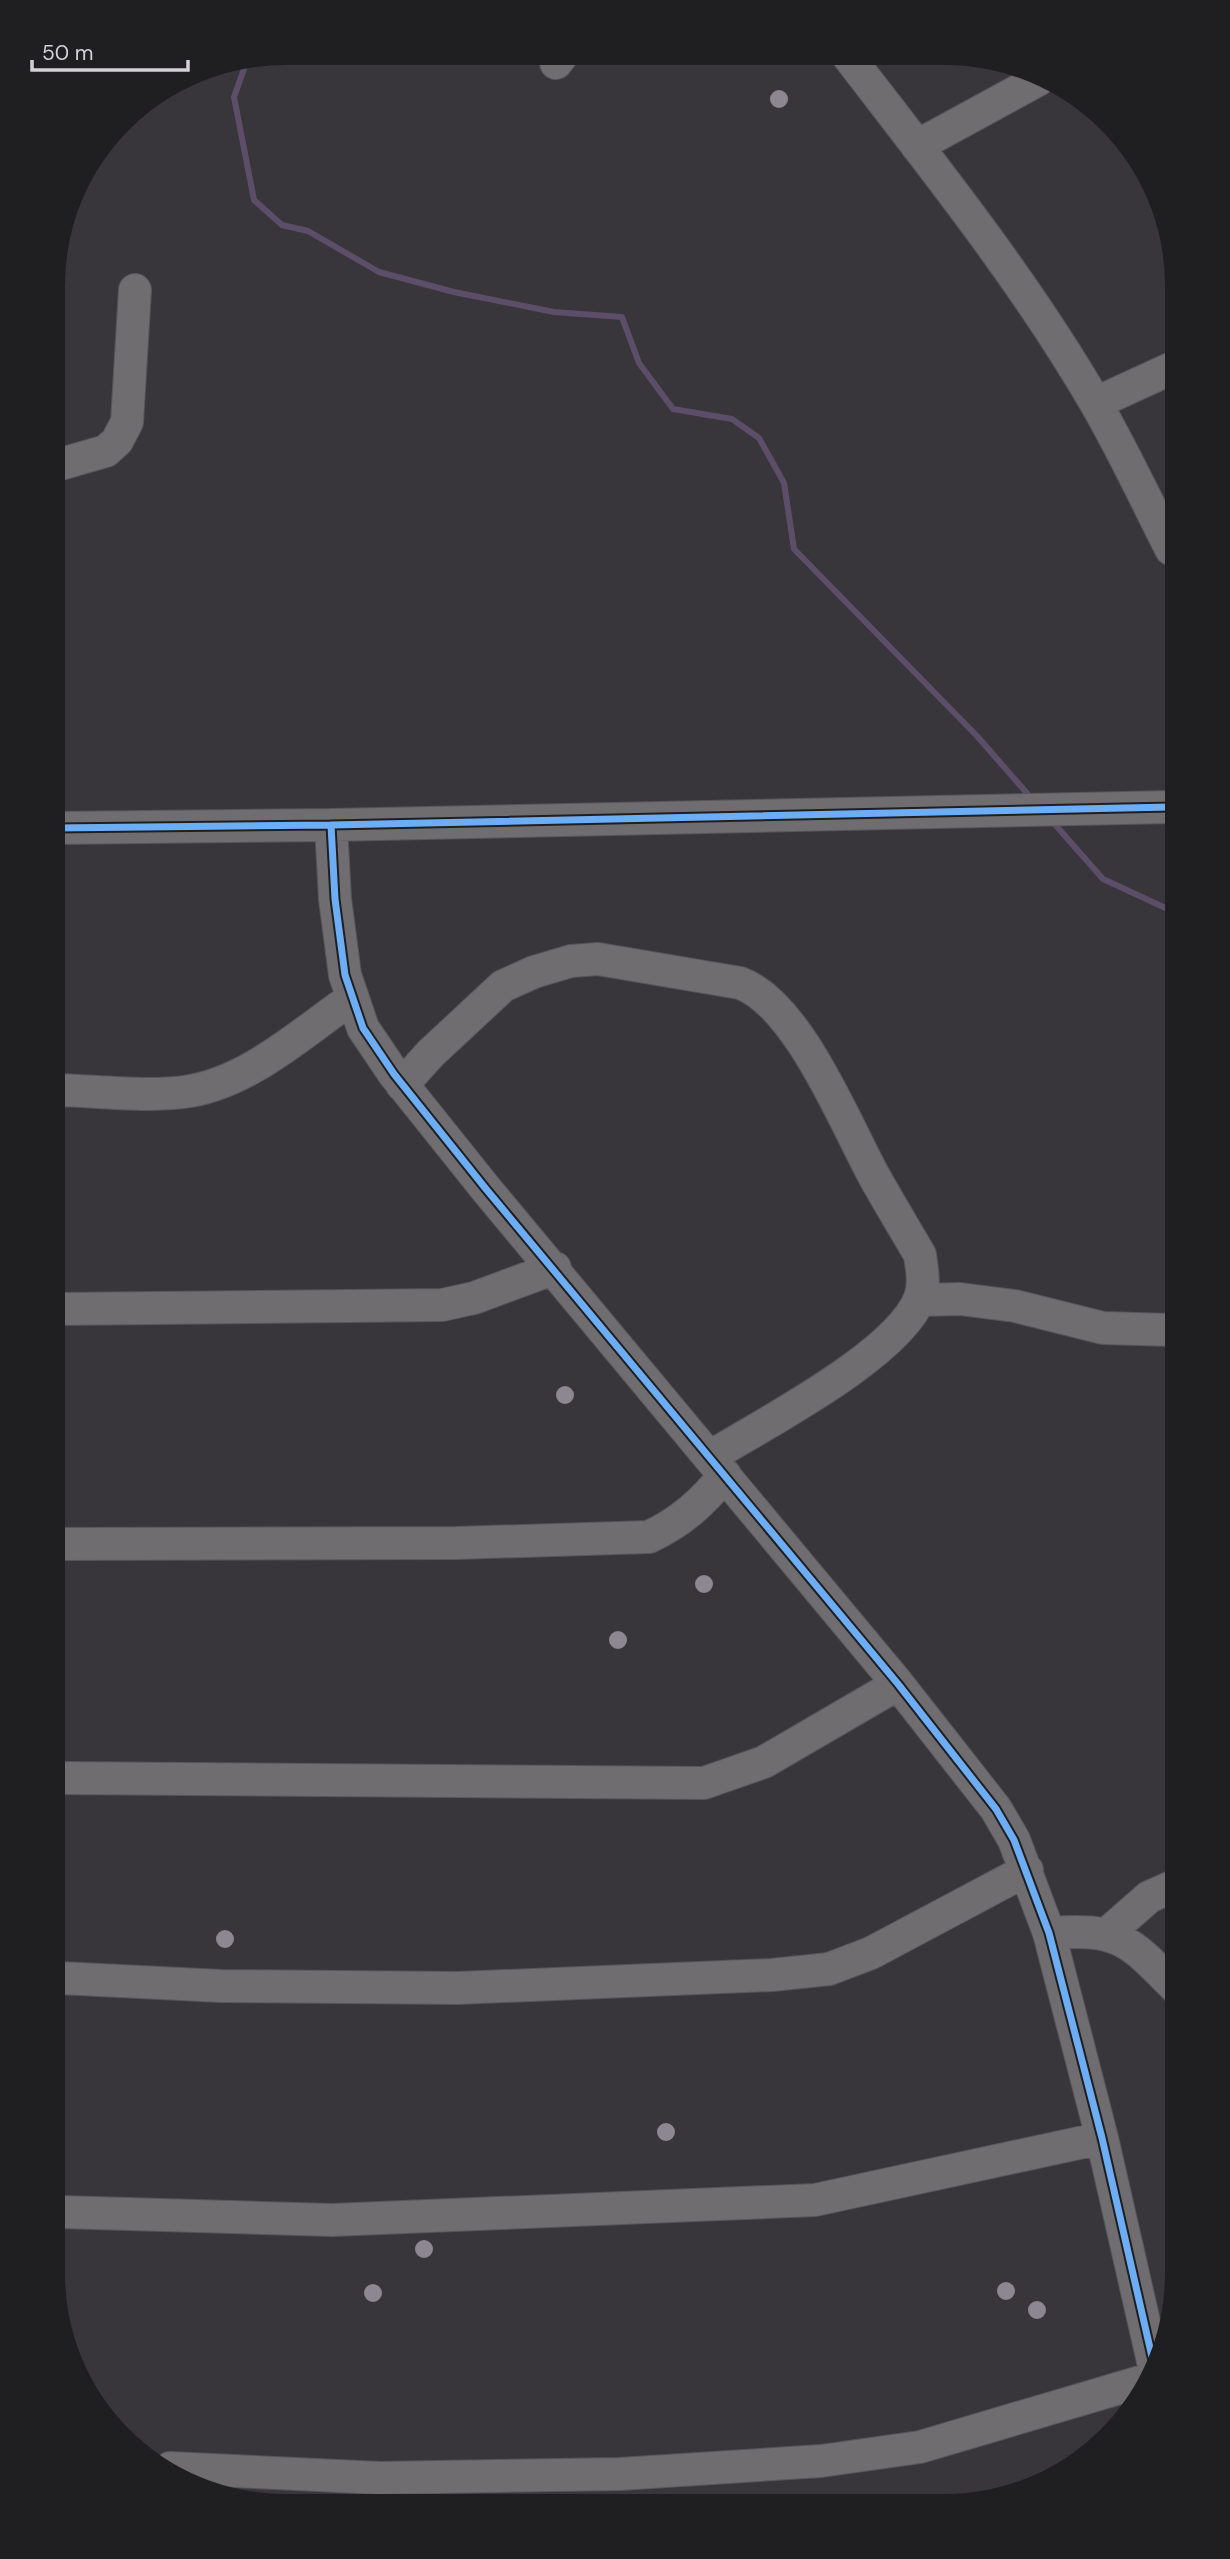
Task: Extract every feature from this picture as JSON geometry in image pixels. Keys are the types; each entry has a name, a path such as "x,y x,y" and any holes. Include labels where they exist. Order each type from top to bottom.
{"street":[{"path":"855,65 1013,276 1096,403 1165,537"},
{"path":"918,146 1032,83"},
{"path":"65,463 106,451 117,441 127,422 135,290"},
{"path":"1096,403 1165,371"},
{"path":"65,828 331,825 1165,807"},
{"path":"331,825 335,899 351,999 363,1028 402,1085 898,1684 996,1809 1027,1870 1049,1933 1102,2138 1151,2352"},
{"path":"65,1544 442,1543 649,1537 673,1526 698,1507 718,1466 880,1347 903,1323 919,1300 923,1283 920,1255 828,1086 787,1021 758,989 704,975 598,959 571,961 534,972 503,986 431,1053 402,1085"},
{"path":"65,1090 183,1093 215,1085 250,1069 351,999"},
{"path":"65,1309 442,1305 474,1298 555,1268"},
{"path":"919,1300 960,1300 1015,1306 1103,1328 1165,1330"},
{"path":"65,1778 374,1778 704,1783 764,1762 898,1684"},
{"path":"65,1978 221,1986 458,1988 795,1973 829,1969 871,1953 1027,1870"},
{"path":"1108,1933 1149,1897 1165,1890"},
{"path":"1049,1933 1085,1930 1108,1933 1142,1953 1165,1977"},
{"path":"65,2212 332,2220 815,2200 1102,2138"},
{"path":"184,2469 381,2490 821,2461 920,2447 1137,2383"}],"building":[{"path":"779,90 785,93 788,99 785,105 779,108 773,105 770,99 773,93"},
{"path":"565,1386 571,1389 574,1395 571,1401 565,1404 559,1401 556,1395 559,1389"},
{"path":"704,1575 710,1578 713,1584 710,1590 704,1593 698,1590 695,1584 698,1578"},
{"path":"618,1631 624,1634 627,1640 624,1646 618,1649 612,1646 609,1640 612,1634"},
{"path":"225,1930 231,1933 234,1939 231,1945 225,1948 219,1945 216,1939 219,1933"},
{"path":"666,2123 672,2126 675,2132 672,2138 666,2141 660,2138 657,2132 660,2126"},
{"path":"424,2240 430,2243 433,2249 430,2255 424,2258 418,2255 415,2249 418,2243"},
{"path":"1006,2282 1012,2285 1015,2291 1012,2297 1006,2300 1000,2297 997,2291 1000,2285"},
{"path":"373,2284 379,2287 382,2293 379,2299 373,2302 367,2299 364,2293 367,2287"},
{"path":"1037,2301 1043,2304 1046,2310 1043,2316 1037,2319 1031,2316 1028,2310 1031,2304"}],"waterway":[{"path":"244,69 234,97 254,200 282,225 308,231 379,272 454,292 554,312 622,317 639,363 673,409 732,419 759,438 784,483 794,549 977,736 1032,799"},
{"path":"1051,820 1103,879 1165,908"}],"cycle path":[{"path":"65,828 331,825 1165,807"},
{"path":"331,825 335,899 345,975 363,1028 394,1074 486,1189 898,1684 996,1809 1014,1840 1049,1933 1102,2138 1151,2352"}]}
